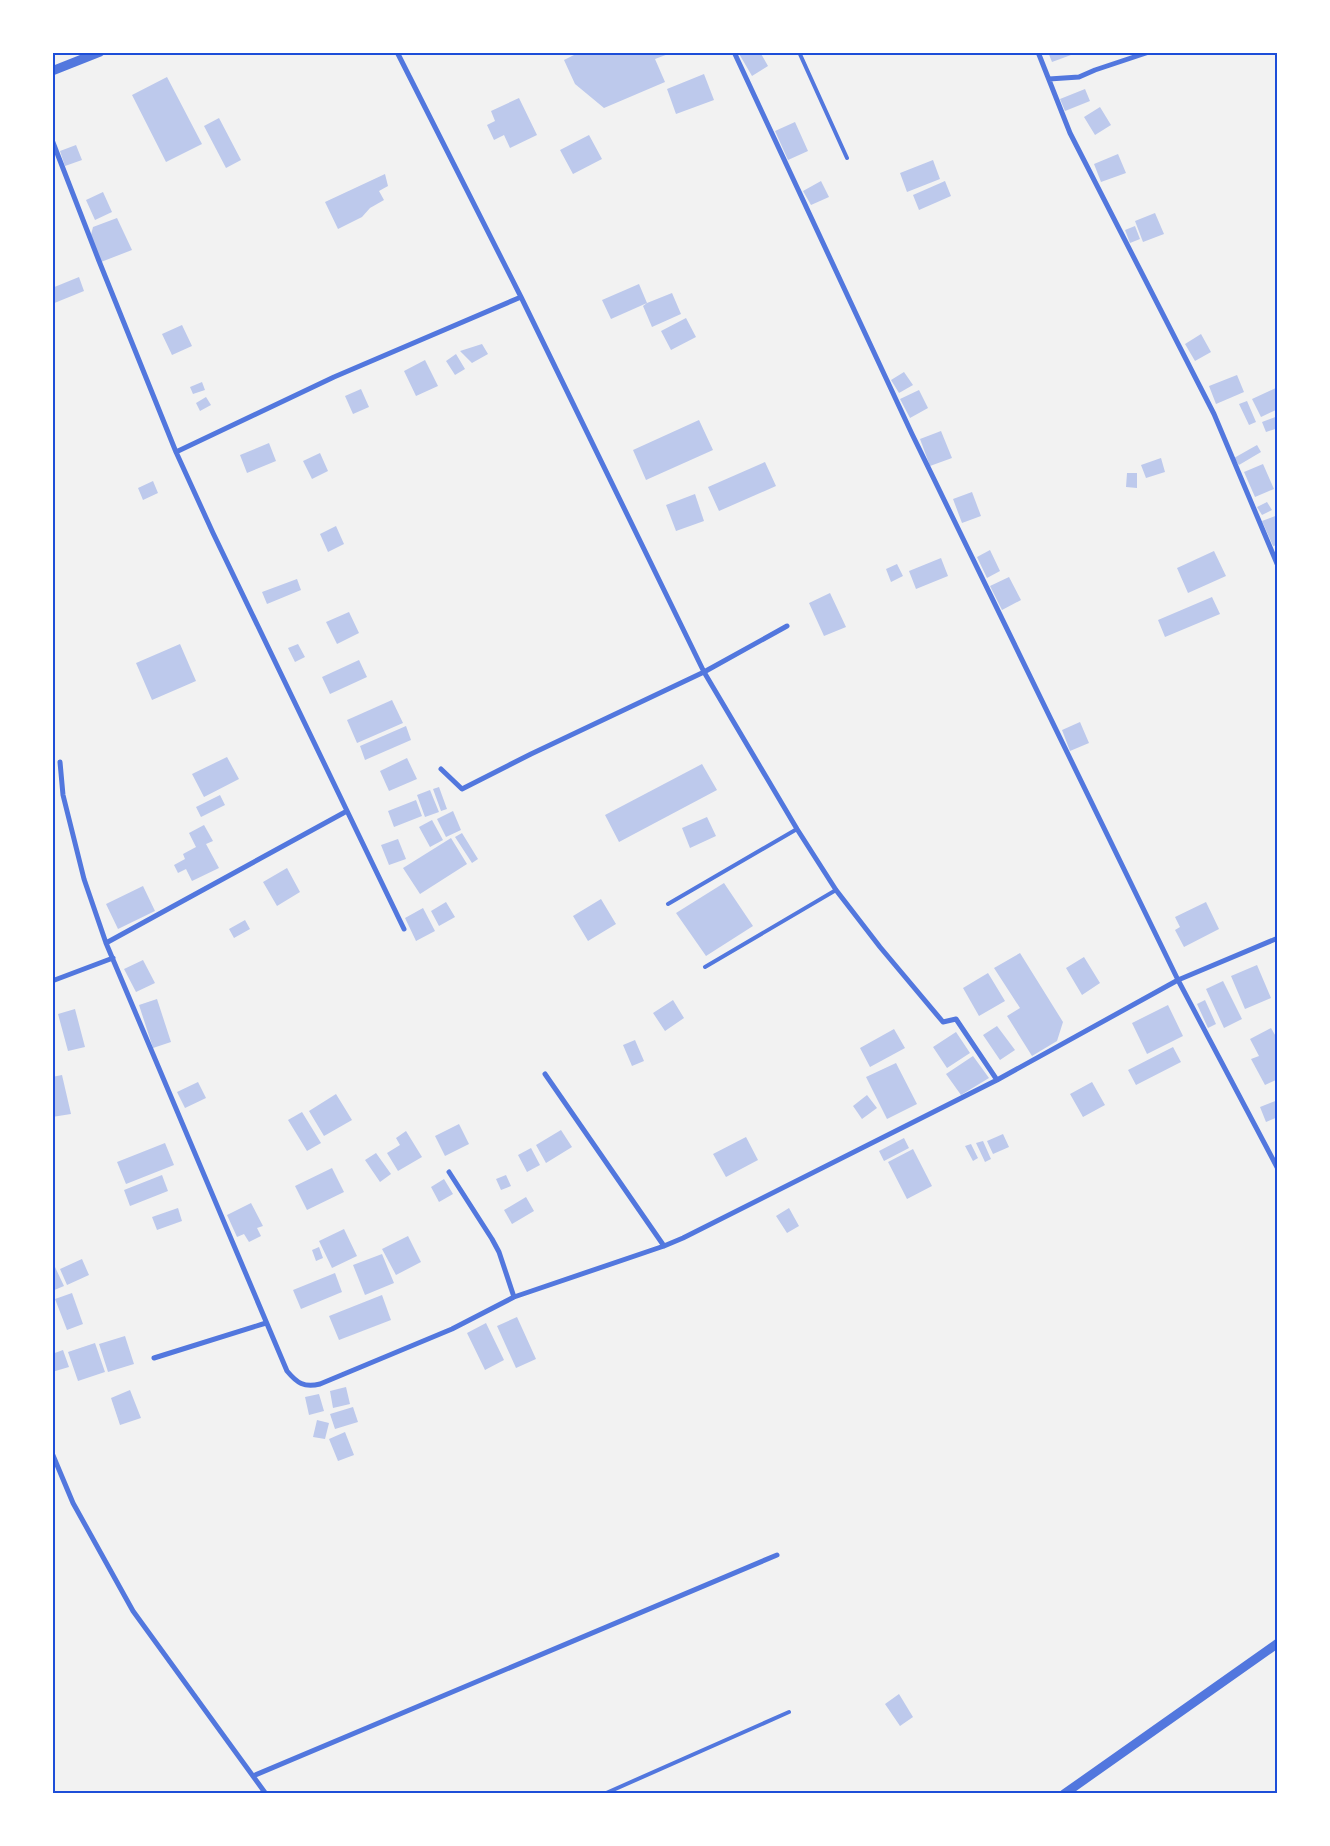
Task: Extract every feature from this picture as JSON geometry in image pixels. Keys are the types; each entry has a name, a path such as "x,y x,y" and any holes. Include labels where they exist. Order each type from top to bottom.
{"street":[{"path":"52,71 100,52"},
{"path":"397,52 521,297 704,672 797,829 836,890 943,1022 956,1019 997,1080"},
{"path":"734,52 912,434 1178,980 1278,1169"},
{"path":"1038,52 1070,132 1214,414 1278,566"},
{"path":"1049,79 1079,77 1149,52"},
{"path":"52,140 176,452 404,929"},
{"path":"176,452 334,378 521,297"},
{"path":"440,769 462,789 704,672 787,626"},
{"path":"60,762 63,795 84,879 106,943 287,1371 297,1383 309,1387 452,1328 514,1297 664,1246 701,1229 997,1080 1178,980 1278,938"},
{"path":"106,943 347,811"},
{"path":"52,981 113,958"},
{"path":"545,1074 664,1246"},
{"path":"449,1172 499,1252 514,1297"},
{"path":"154,1358 266,1323"},
{"path":"52,1453 73,1503 134,1611 266,1794"},
{"path":"253,1776 777,1556"},
{"path":"1064,1794 1278,1643"}],"lane":[{"path":"799,52 847,158"},
{"path":"668,904 797,829"},
{"path":"705,967 836,890"},
{"path":"604,1794 789,1712"}],"building":[{"path":"580,52 671,53 655,59 665,82 604,108 575,84 564,60"},
{"path":"738,52 760,52 768,66 752,76"},
{"path":"1048,52 1070,52 1071,55 1052,62"},
{"path":"704,74 714,100 676,114 667,89"},
{"path":"167,77 202,144 166,162 132,95"},
{"path":"1085,89 1090,101 1065,111 1060,99"},
{"path":"519,98 537,135 510,148 504,135 494,140 487,125 495,121 491,111"},
{"path":"1100,107 1111,125 1095,135 1084,117"},
{"path":"219,118 241,160 226,168 204,126"},
{"path":"795,122 808,151 788,160 775,131"},
{"path":"589,135 602,159 573,174 560,150"},
{"path":"76,145 82,160 65,166 60,151"},
{"path":"1118,154 1126,173 1101,182 1094,164"},
{"path":"933,160 940,179 907,192 900,173"},
{"path":"385,174 388,186 379,191 384,200 370,208 362,217 338,229 325,202"},
{"path":"821,181 829,197 811,205 803,191"},
{"path":"945,181 951,196 919,210 913,195"},
{"path":"103,192 112,212 95,220 86,200"},
{"path":"1155,213 1164,234 1143,242 1135,221"},
{"path":"117,218 132,250 101,262 91,235 93,227"},
{"path":"1135,226 1140,239 1130,243 1125,230"},
{"path":"79,277 84,291 52,304 52,288"},
{"path":"639,284 647,303 611,319 602,300"},
{"path":"672,293 681,314 652,327 643,306"},
{"path":"686,318 696,337 671,350 661,331"},
{"path":"182,325 192,346 172,355 162,334"},
{"path":"1201,334 1211,352 1195,361 1185,344"},
{"path":"482,344 488,354 472,363 460,351"},
{"path":"456,354 465,369 455,375 446,361"},
{"path":"425,360 438,386 416,396 404,371"},
{"path":"904,372 913,385 899,393 891,380"},
{"path":"1237,375 1244,392 1216,404 1209,386"},
{"path":"202,382 205,390 193,394 190,387"},
{"path":"1278,387 1278,409 1261,417 1252,399"},
{"path":"361,389 369,407 353,414 345,396"},
{"path":"919,390 928,408 910,418 900,399"},
{"path":"206,397 211,405 200,411 196,403"},
{"path":"1247,401 1256,422 1249,425 1239,404"},
{"path":"1278,416 1278,428 1266,432 1262,422"},
{"path":"699,420 713,450 646,480 633,450"},
{"path":"941,431 952,458 930,466 920,439"},
{"path":"269,443 276,461 247,473 240,455"},
{"path":"1257,445 1261,452 1239,465 1234,458"},
{"path":"320,453 328,471 312,479 303,461"},
{"path":"1161,458 1165,472 1146,478 1141,465"},
{"path":"765,462 776,486 719,511 708,487"},
{"path":"1263,464 1274,489 1255,497 1244,472"},
{"path":"1127,473 1137,473 1137,488 1126,487"},
{"path":"153,481 158,493 143,500 138,488"},
{"path":"972,492 981,516 962,523 953,499"},
{"path":"695,494 704,521 676,531 666,505"},
{"path":"1267,502 1272,510 1262,515 1257,507"},
{"path":"1278,515 1278,545 1273,546 1262,521"},
{"path":"336,526 344,544 328,552 320,534"},
{"path":"990,550 1000,571 987,578 977,557"},
{"path":"1214,551 1226,576 1188,593 1177,568"},
{"path":"941,558 948,576 916,589 909,571"},
{"path":"897,564 903,576 891,582 886,569"},
{"path":"1009,577 1021,600 1002,610 990,586"},
{"path":"297,579 301,590 267,604 262,592"},
{"path":"830,593 846,627 824,636 809,603"},
{"path":"1212,597 1220,614 1165,637 1158,620"},
{"path":"349,612 359,633 337,644 326,622"},
{"path":"180,644 196,681 152,700 136,663"},
{"path":"298,644 305,657 295,662 288,648"},
{"path":"359,660 367,677 330,694 322,677"},
{"path":"392,700 403,723 357,743 347,720"},
{"path":"1080,722 1089,743 1070,751 1062,730"},
{"path":"406,726 411,740 365,760 360,746"},
{"path":"227,757 239,779 204,797 192,774"},
{"path":"407,758 417,779 389,791 380,771"},
{"path":"702,764 717,790 619,842 605,815"},
{"path":"439,787 447,809 441,811 433,789"},
{"path":"430,790 439,812 425,817 417,795"},
{"path":"220,795 225,805 201,817 196,807"},
{"path":"416,800 422,816 394,827 388,811"},
{"path":"453,811 461,830 446,837 437,819"},
{"path":"707,817 716,836 690,848 682,828"},
{"path":"432,820 443,840 430,847 419,827"},
{"path":"204,825 213,841 206,844 219,868 192,881 186,869 178,873 174,865 185,859 183,854 196,847 189,833"},
{"path":"462,833 478,859 472,863 455,837"},
{"path":"451,838 467,864 420,894 403,868"},
{"path":"398,839 406,859 389,865 381,845"},
{"path":"287,868 300,892 277,906 263,882"},
{"path":"724,883 753,926 706,956 676,913"},
{"path":"143,886 155,911 118,929 106,904"},
{"path":"601,899 616,924 588,941 573,916"},
{"path":"446,902 455,917 439,926 431,911"},
{"path":"1206,902 1219,929 1184,947 1175,930 1180,927 1175,917"},
{"path":"423,908 435,931 416,941 405,918"},
{"path":"245,920 250,929 234,938 229,929"},
{"path":"1020,953 1063,1022 1057,1041 1032,1056 1007,1016 1020,1008 994,968"},
{"path":"1084,957 1100,983 1082,995 1066,968"},
{"path":"143,960 155,983 136,992 124,969"},
{"path":"1257,965 1271,998 1245,1009 1231,976"},
{"path":"988,973 1005,1001 979,1016 963,988"},
{"path":"1223,981 1242,1019 1224,1028 1206,989"},
{"path":"157,999 171,1042 153,1048 139,1005"},
{"path":"673,1000 684,1018 665,1031 653,1013"},
{"path":"1205,1000 1216,1024 1208,1028 1197,1004"},
{"path":"1168,1005 1183,1036 1147,1054 1132,1023"},
{"path":"75,1009 85,1047 68,1051 58,1014"},
{"path":"997,1026 1015,1050 1000,1060 983,1035"},
{"path":"1271,1028 1278,1040 1278,1079 1265,1085 1251,1059 1259,1056 1250,1039"},
{"path":"894,1029 905,1048 870,1067 860,1048"},
{"path":"956,1032 970,1053 947,1068 933,1047"},
{"path":"635,1040 644,1061 632,1066 623,1045"},
{"path":"1173,1047 1181,1062 1136,1085 1128,1070"},
{"path":"973,1056 989,1078 961,1095 946,1074"},
{"path":"896,1063 917,1104 887,1119 866,1077"},
{"path":"62,1075 71,1114 52,1117 52,1077"},
{"path":"198,1082 206,1098 185,1108 177,1092"},
{"path":"1092,1082 1105,1105 1083,1117 1070,1094"},
{"path":"336,1094 352,1120 324,1136 309,1111"},
{"path":"867,1095 877,1108 862,1119 853,1106"},
{"path":"1278,1100 1278,1117 1266,1122 1260,1107"},
{"path":"302,1112 321,1143 307,1151 288,1120"},
{"path":"459,1124 469,1144 445,1156 435,1136"},
{"path":"561,1130 572,1147 546,1163 536,1145"},
{"path":"406,1131 422,1157 398,1171 387,1153 400,1145 396,1138"},
{"path":"1003,1134 1009,1147 993,1154 987,1141"},
{"path":"746,1137 758,1160 726,1177 713,1154"},
{"path":"904,1138 909,1148 884,1161 879,1151"},
{"path":"983,1141 991,1159 985,1162 976,1143"},
{"path":"165,1143 174,1165 126,1184 117,1162"},
{"path":"971,1144 978,1158 973,1161 965,1146"},
{"path":"531,1148 540,1165 527,1172 518,1155"},
{"path":"913,1149 932,1186 907,1199 888,1162"},
{"path":"376,1153 391,1174 380,1182 365,1160"},
{"path":"332,1168 344,1192 307,1210 295,1186"},
{"path":"162,1175 168,1191 130,1206 124,1190"},
{"path":"506,1175 511,1186 501,1190 496,1179"},
{"path":"444,1179 453,1194 439,1202 431,1187"},
{"path":"526,1197 534,1211 512,1224 504,1210"},
{"path":"251,1203 263,1226 257,1228 261,1236 249,1242 244,1234 237,1237 227,1215"},
{"path":"178,1208 182,1221 157,1230 152,1217"},
{"path":"789,1208 799,1226 787,1233 776,1216"},
{"path":"344,1229 357,1256 332,1268 319,1241"},
{"path":"408,1236 421,1262 396,1275 382,1249"},
{"path":"319,1247 323,1258 316,1261 312,1250"},
{"path":"382,1254 394,1283 365,1295 353,1265"},
{"path":"82,1259 89,1275 67,1285 60,1269"},
{"path":"55,1267 64,1286 52,1291 52,1269"},
{"path":"335,1273 342,1292 301,1309 293,1290"},
{"path":"72,1293 83,1324 67,1330 55,1299"},
{"path":"382,1295 391,1320 339,1340 329,1316"},
{"path":"517,1317 536,1359 516,1368 497,1326"},
{"path":"486,1323 504,1360 485,1370 467,1333"},
{"path":"125,1336 134,1364 108,1372 99,1344"},
{"path":"95,1343 105,1372 78,1381 68,1352"},
{"path":"63,1350 69,1367 52,1372 52,1354"},
{"path":"346,1387 350,1404 333,1408 330,1391"},
{"path":"130,1390 141,1418 120,1425 111,1398"},
{"path":"319,1394 324,1411 309,1415 305,1397"},
{"path":"353,1407 358,1422 335,1429 330,1414"},
{"path":"317,1420 329,1423 325,1439 313,1437"},
{"path":"345,1432 354,1455 338,1461 329,1439"},
{"path":"899,1694 913,1717 900,1726 885,1704"}]}
